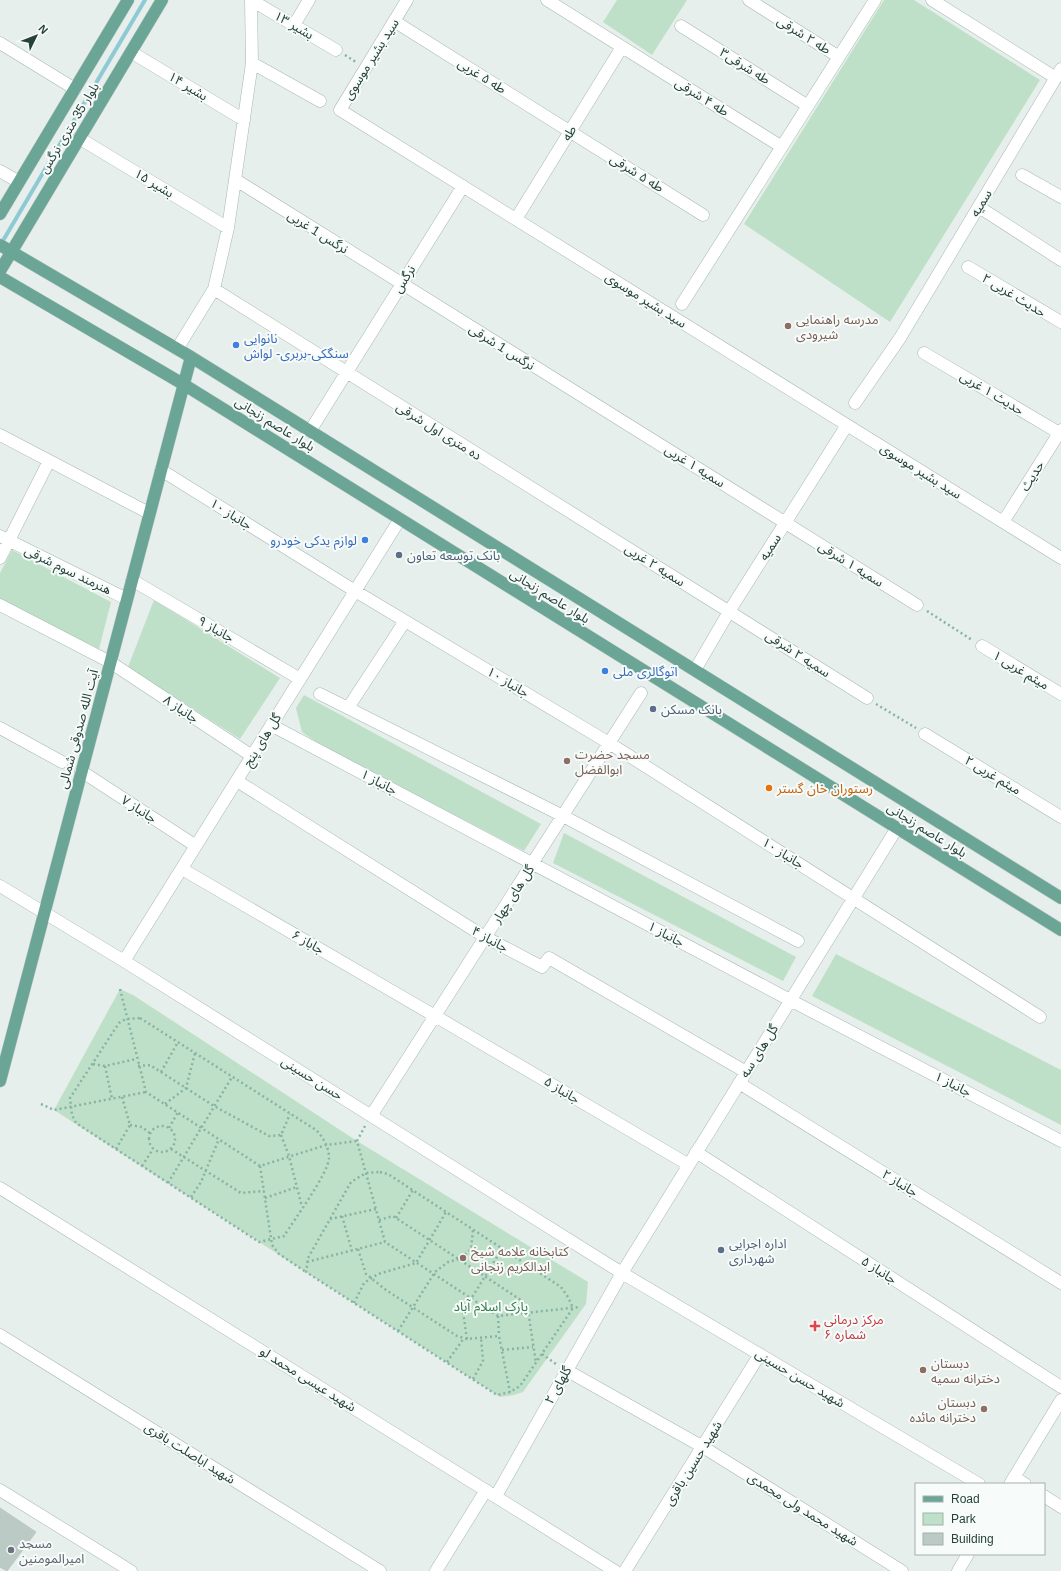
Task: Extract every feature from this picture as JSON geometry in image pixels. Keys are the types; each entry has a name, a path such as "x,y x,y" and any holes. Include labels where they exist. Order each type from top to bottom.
{"main road":[{"name":"بلوار 35 متری نرگس","path":"0,214 128,0"},
{"name":"بلوار 35 متری نرگس","path":"0,271 13,252 79,138 162,0"},
{"name":"بلوار عاصم زنجانی","path":"0,244 191,357 1061,898"},
{"name":"بلوار عاصم زنجانی","path":"0,277 183,384 1061,930"},
{"name":"آیت الله صدوقی شمالی","path":"0,1081 191,357"}],"street":[{"path":"177,349 214,289 228,228 252,63 251,0"},
{"name":"بشیر ۱۳","path":"251,0 336,50"},
{"path":"294,25 309,0"},
{"name":"سید بشیر موسوی","path":"407,0 340,110 1061,558"},
{"name":"طه ۴ شرقی","path":"547,0 782,147"},
{"name":"طه ۲ شرقی","path":"749,0 839,57"},
{"path":"682,304 875,0"},
{"path":"932,0 1058,73"},
{"name":"طه ۵ غربی","path":"394,21 570,131"},
{"name":"طه شرقی۳","path":"681,26 808,106"},
{"path":"0,43 75,89"},
{"name":"طه","path":"516,219 622,47"},
{"name":"بشیر ۱۴","path":"131,52 244,120"},
{"path":"252,63 320,101"},
{"name":"سمیه","path":"855,403 900,338 1058,73"},
{"name":"طه ۵ شرقی","path":"570,131 703,215"},
{"name":"بشیر ۱۵","path":"79,138 228,228"},
{"path":"0,170 19,182"},
{"path":"1022,174 1061,197"},
{"name":"نرگس 1 غربی","path":"236,180 401,284"},
{"name":"نرگس","path":"310,431 463,186"},
{"path":"979,207 1061,260"},
{"name":"حدیث غربی ۲","path":"968,267 1061,322"},
{"name":"نرگس 1 شرقی","path":"401,284 604,410"},
{"name":"ده متری اول شرقی","path":"214,289 347,374 581,519"},
{"name":"حدیث ۱ غربی","path":"924,353 1060,432"},
{"name":"سمیه ۱ غربی","path":"604,410 786,522"},
{"name":"سمیه","path":"695,670 730,610 848,425"},
{"name":"حدیث","path":"1003,522 1060,432"},
{"path":"0,435 149,513"},
{"path":"0,558 4,538 49,461"},
{"name":"جانباز ۱۰","path":"160,470 355,591 609,743 1040,1017"},
{"name":"گل های پنج","path":"124,961 400,519"},
{"name":"سمیه ۲ غربی","path":"581,519 730,610"},
{"name":"سمیه ۱ شرقی","path":"786,522 917,605"},
{"name":"هنرمند سوم شرقی","path":"4,538 127,599"},
{"name":"جانباز ۹","path":"132,580 300,679"},
{"name":"جانباز ۸","path":"0,605 110,662 252,756"},
{"name":"سمیه ۲ شرقی","path":"730,610 867,698"},
{"path":"348,708 405,621"},
{"name":"میثم غربی ۱","path":"982,646 1061,694"},
{"name":"گل های چهار","path":"372,1116 641,693"},
{"path":"320,694 562,816 798,941"},
{"name":"جانباز ۱","path":"271,725 790,1000 1061,1141"},
{"path":"0,728 62,762"},
{"name":"میثم غربی ۲","path":"925,734 1061,817"},
{"name":"جانباز ۷","path":"81,771 196,846"},
{"name":"جانباز ۴","path":"237,781 485,938 542,967 549,958 746,1072"},
{"name":"گل های سه","path":"622,1273 897,828"},
{"name":"جاباز ۶","path":"182,869 435,1016"},
{"name":"حسن حسینی","path":"0,886 44,911 622,1273"},
{"name":"جانباز ۵","path":"435,1016 689,1165"},
{"name":"جانباز ۲","path":"739,1083 1061,1283"},
{"name":"جانباز ۵","path":"696,1152 1061,1387"},
{"name":"شهید عیسی محمد لو","path":"0,1188 615,1571"},
{"name":"شهید حسن حسینی","path":"622,1273 977,1483"},
{"name":"گلهای ۲","path":"436,1571 491,1494 566,1370 622,1273"},
{"name":"شهید اباصلت باقری","path":"0,1335 380,1571"},
{"name":"شهید حسین باقری","path":"625,1571 760,1354"},
{"name":"شهید محمد ولی محمدی","path":"566,1370 703,1447 902,1571"},
{"path":"1012,1481 1061,1400"},
{"path":"0,1490 131,1571"},
{"path":"1045,1497 1061,1507"},
{"path":"958,1571 967,1555"}],"path":[{"path":"336,50 365,67"},
{"path":"917,605 982,646"},
{"path":"867,698 925,734"},
{"path":"120,989 136,1059 146,1092 260,1166 272,1245 279,1254 497,1395 510,1392 520,1386 573,1308"},
{"path":"140,1018 316,1130 323,1137 328,1158 325,1171 284,1236 259,1242 76,1123 70,1098 119,1023 126,1019 140,1018"},
{"path":"161,1072 178,1042"},
{"path":"165,1104 186,1088 195,1053"},
{"path":"93,1064 105,1066 136,1059"},
{"path":"105,1066 112,1099"},
{"path":"138,1066 150,1066 214,1106 269,1136 281,1135"},
{"path":"168,1183 232,1077"},
{"path":"42,1104 54,1110 146,1092"},
{"path":"116,1149 130,1125 122,1097"},
{"path":"169,1128 178,1112"},
{"path":"290,1114 281,1135 289,1156 302,1207"},
{"path":"372,1116 357,1141 385,1242 498,1316 580,1307"},
{"path":"130,1125 142,1127 151,1134"},
{"path":"160,1126 169,1128 175,1138 171,1148 163,1152 153,1149 150,1143 151,1134 160,1126"},
{"path":"191,1197 197,1190 219,1139"},
{"path":"260,1166 326,1145 357,1141"},
{"path":"171,1148 241,1194 264,1191"},
{"path":"142,1166 153,1149"},
{"path":"306,1272 308,1258 351,1182 366,1173 388,1174 561,1287 573,1308"},
{"path":"265,1198 297,1187"},
{"path":"396,1218 413,1190"},
{"path":"330,1219 376,1209"},
{"path":"354,1303 364,1283 378,1274 416,1263 446,1212"},
{"path":"342,1216 352,1251"},
{"path":"379,1220 393,1216 527,1304 536,1363"},
{"path":"398,1331 433,1274 448,1262 460,1260 470,1249 473,1230"},
{"path":"307,1262 385,1242"},
{"path":"358,1249 366,1274 457,1336 467,1339 499,1336"},
{"path":"467,1339 463,1312 470,1298 502,1249"},
{"path":"498,1316 499,1336 510,1392"},
{"path":"447,1362 464,1338"},
{"path":"473,1380 483,1361 481,1338"},
{"path":"502,1350 533,1347"},
{"path":"542,1354 566,1370"}],"green space":[{"path":"617,0 687,0 652,55 603,22"},
{"path":"884,0 914,0 1040,80 890,322 744,224"},
{"path":"12,550 111,602 99,649 0,599 0,573"},
{"path":"154,600 280,678 240,739 128,667"},
{"path":"304,695 541,824 524,851 323,747 302,732 296,708"},
{"path":"564,833 796,957 783,981 553,863"},
{"path":"836,954 1061,1070 1061,1125 812,996"},
{"name":"پارک اسلام آباد","path":"120,989 133,995 357,1141 588,1282 586,1304 523,1392 500,1397 54,1110"}],"building":[{"name":"مسجد امیرالمومنین","path":"0,1508 36,1532 7,1571 0,1567"}],"waterway":[{"path":"1,244 145,0"}],"place":[{"name":"مدرسه راهنمایی شیرودی","path":"788,326"},
{"name":"نانوایی سنگکی-بربری- لواش","path":"236,345"},
{"name":"لوازم یدکی خودرو","path":"365,540"},
{"name":"بانک توسعه تعاون","path":"399,555"},
{"name":"اتوگالری ملی","path":"605,671"},
{"name":"بانک مسکن","path":"653,709"},
{"name":"مسجد حضرت ابوالفضل","path":"567,761"},
{"name":"رستوران خان گستر","path":"769,788"},
{"name":"اداره اجرایی شهرداری","path":"721,1250"},
{"name":"کتابخانه علامه شیخ ابدالکریم زنجانی","path":"463,1258"},
{"name":"مرکز درمانی شماره ۶","path":"815,1326"},
{"name":"دبستان دخترانه سمیه","path":"923,1370"},
{"name":"دبستان دخترانه مائده","path":"984,1409"},
{"name":"مسجد امیرالمومنین","path":"11,1550"}]}
